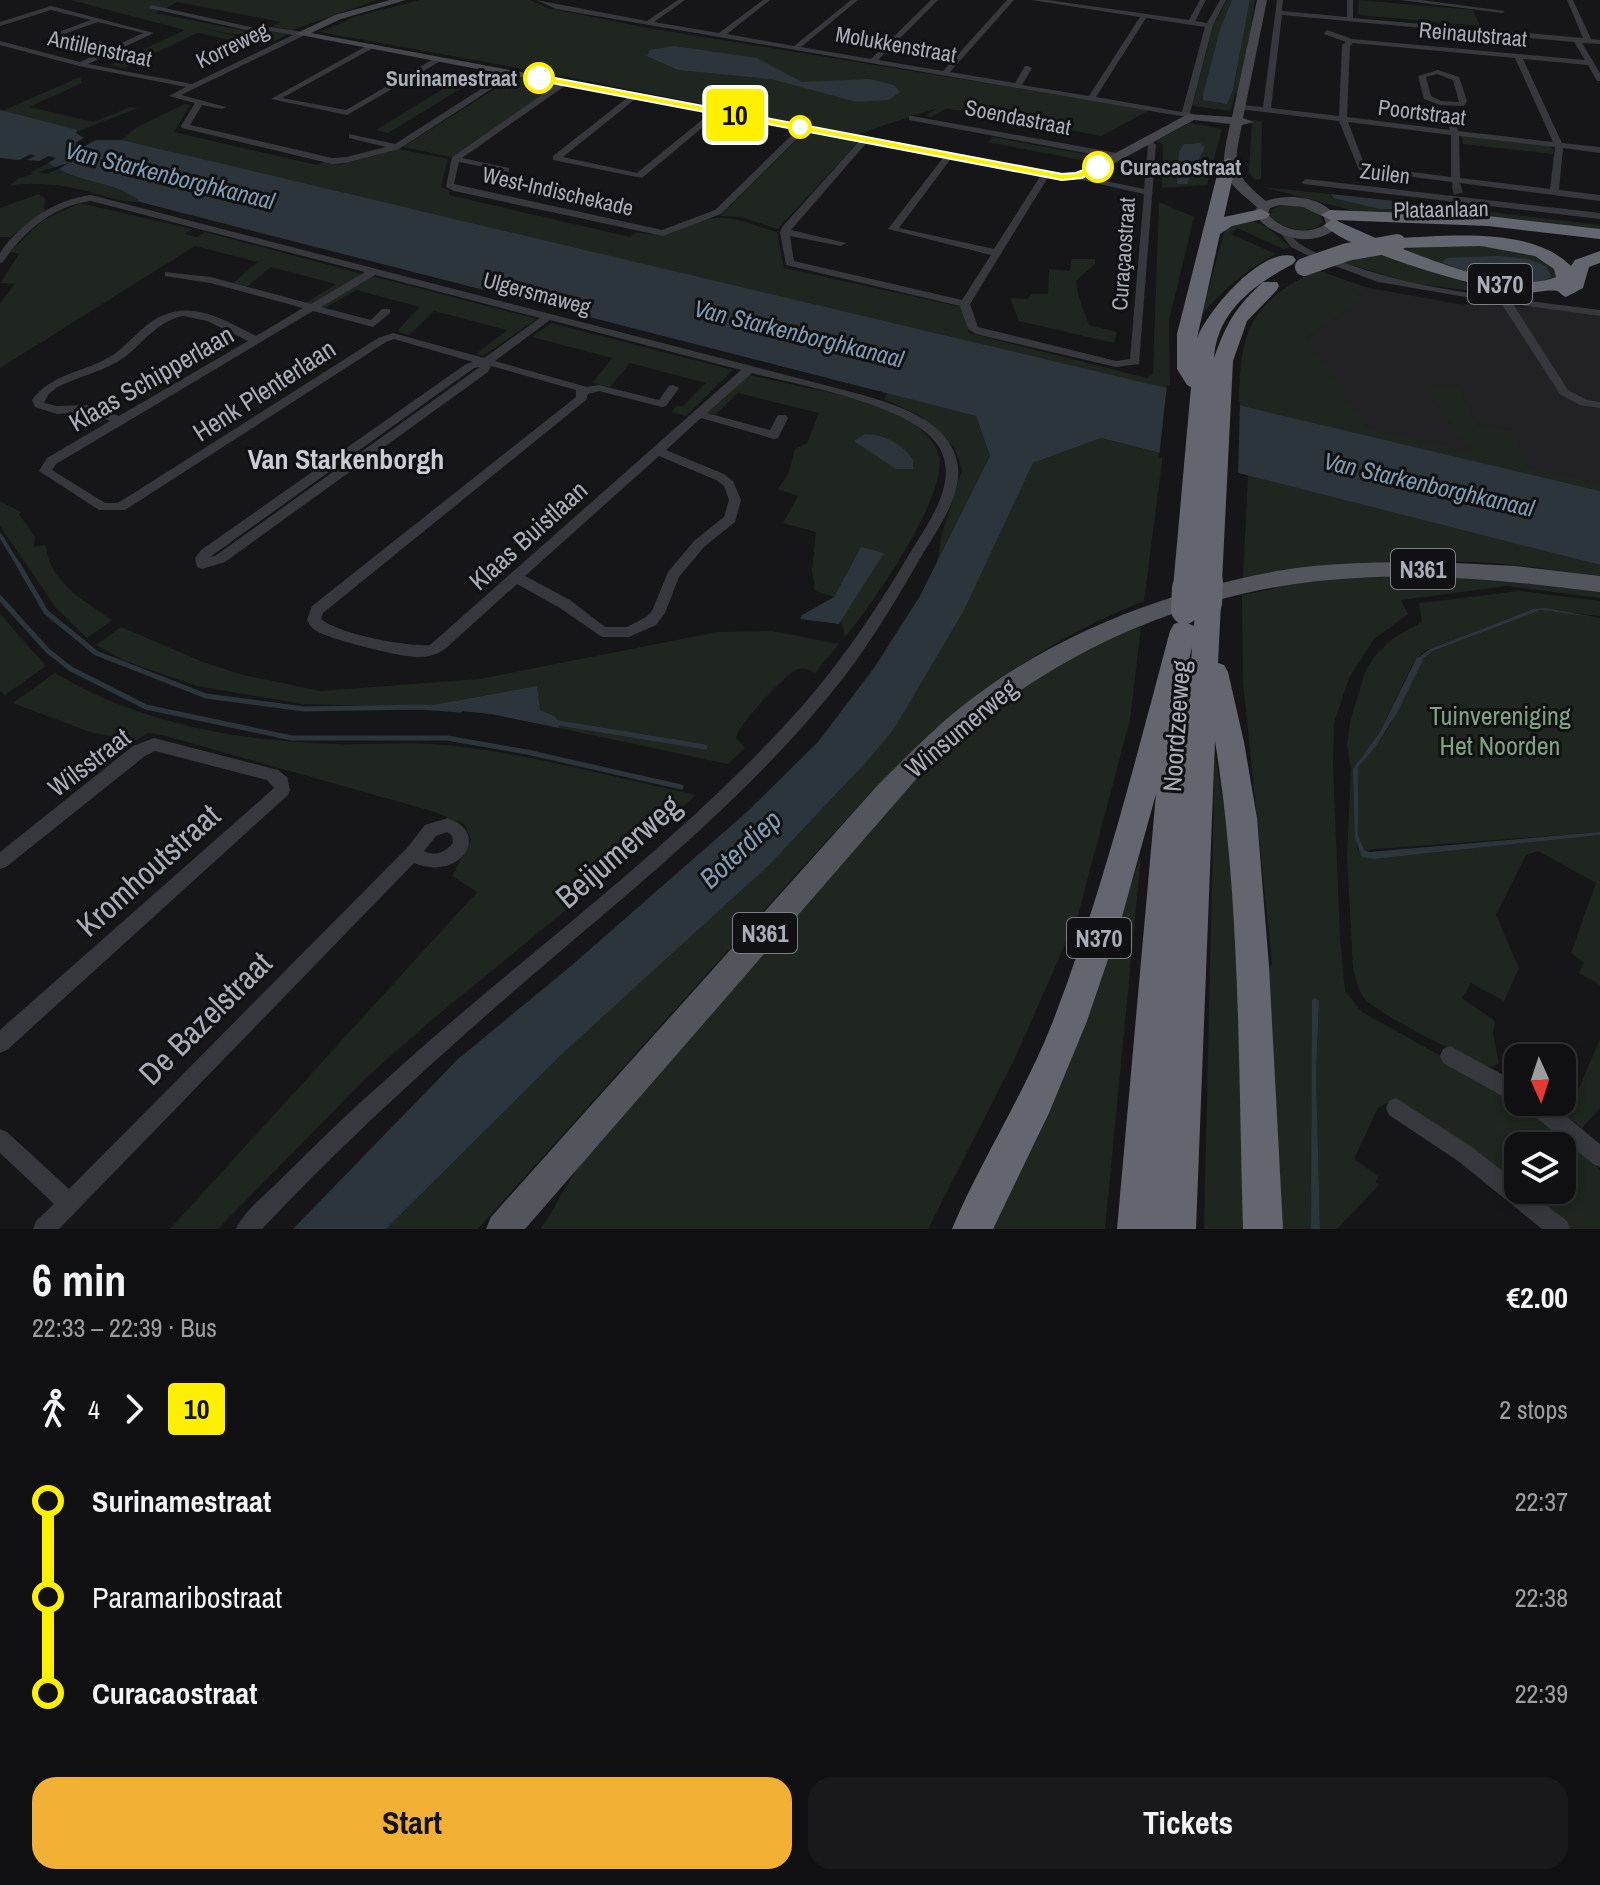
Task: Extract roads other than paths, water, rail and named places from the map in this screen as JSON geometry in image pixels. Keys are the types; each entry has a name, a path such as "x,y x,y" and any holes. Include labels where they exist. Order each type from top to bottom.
{"highway":[{"name":"N370","path":"1202,377 1187,334 1228,163"},
{"path":"1212,231 1226,222 1262,210"},
{"name":"N370","path":"1324,227 1488,221 1600,234"},
{"name":"N370","path":"1324,227 1490,283 1545,289 1559,286 1566,280 1563,267 1541,252 1475,239"},
{"name":"N370","path":"1324,227 1472,283 1534,294 1560,293 1572,288 1581,264 1600,254"},
{"name":"Plataanlaan","path":"1302,261 1338,243 1376,235 1474,230 1600,243"},
{"name":"Plataanlaan","path":"1302,261 1397,243 1475,239 1600,254"},
{"name":"Noordzeeweg","path":"1137,1229 1196,609 1204,493 1202,377 1246,308 1302,261"},
{"name":"N370","path":"972,1229 1047,1078 1075,1007 1118,885 1196,609"},
{"name":"N370","path":"1196,609 1230,742 1242,818 1252,966 1263,1229"},
{"name":"Noordzeeweg","path":"1176,1229 1196,609"}],"main road":[{"name":"Winsumerweg","path":"503,1229 925,753 981,704 1055,655 1101,631 1170,603 1285,577 1396,568 1465,569 1600,584"}],"street":[{"name":"Korreweg","path":"199,103 173,96 338,17 401,0"},
{"name":"Molukkenstraat","path":"539,0 552,6 648,23 1092,97 1188,112 1245,114"},
{"path":"648,23 682,0"},
{"path":"721,35 767,0"},
{"path":"795,48 855,0"},
{"path":"873,61 935,0"},
{"path":"945,73 1011,0"},
{"path":"1034,0 1209,25"},
{"path":"1188,112 1209,25 1222,1 1204,0 1191,22"},
{"path":"1262,0 1249,73 1255,85 1228,163 1236,183 1262,210 1268,223 1283,230 1302,261"},
{"path":"1267,110 1280,0"},
{"path":"1350,0 1350,19"},
{"path":"1403,0 1502,11"},
{"path":"1499,0 1511,34"},
{"path":"1570,0 1588,41"},
{"path":"151,7 259,31 271,29 370,46 1147,192"},
{"path":"0,24 47,8 150,33 81,64"},
{"path":"1280,13 1600,42"},
{"path":"1280,13 1308,24"},
{"path":"1092,97 1144,16"},
{"path":"64,33 97,20"},
{"path":"1423,26 1438,72 1456,79 1463,101 1461,104 1440,103 1427,97 1422,76 1438,72"},
{"name":"Reinautstraat","path":"1322,30 1351,41 1591,63"},
{"path":"1577,40 1600,79"},
{"path":"1343,120 1346,45 1351,41"},
{"name":"Antillenstraat","path":"0,43 81,64 193,86"},
{"path":"370,46 275,97 347,113 440,59"},
{"path":"1518,57 1559,145 1554,193"},
{"path":"1018,85 1028,68"},
{"path":"222,107 199,103 185,126 332,161 346,160 396,147 512,73"},
{"path":"455,159 565,83"},
{"path":"635,96 556,158 633,176 643,175 717,112"},
{"name":"Poortstraat","path":"1245,114 1267,110 1600,150"},
{"name":"Soendastraat","path":"1072,177 1085,174 1147,140 1188,112"},
{"path":"1245,114 1243,177 1254,189 1284,201 1311,204 1324,227"},
{"name":"Soendastraat","path":"912,118 1117,156"},
{"path":"1451,118 1455,134 1458,191"},
{"name":"Zuilen","path":"1343,120 1362,168 1458,191 1600,216"},
{"name":"West-Indischekade","path":"455,159 449,185 454,188 653,234 718,212 804,128"},
{"path":"352,136 396,147"},
{"path":"865,140 785,232 789,263 965,304 1046,174"},
{"name":"Curaçaostraat","path":"965,304 973,329 980,332 1126,364 1135,362 1152,145 1147,140"},
{"path":"949,156 893,229 997,253"},
{"path":"455,159 506,170"},
{"name":"Zuilen","path":"1306,182 1554,193 1600,198"},
{"name":"Ulgersmaweg","path":"0,260 10,245 34,223 71,202 91,198 893,408 930,430 943,444 951,461"},
{"path":"1262,210 1284,201"},
{"path":"1283,230 1324,227"},
{"path":"1302,261 1307,246 1324,227"},
{"path":"785,232 841,243"},
{"path":"1302,261 1382,280 1600,313"},
{"name":"Klaas Schipperlaan","path":"74,490 48,475 46,466 374,271"},
{"path":"169,274 211,280 373,324 386,311"},
{"path":"1505,300 1564,392 1584,403 1600,405"},
{"path":"121,421 88,408 46,409 39,405 38,400 48,389 121,355 154,323 172,315 195,313 257,341"},
{"path":"487,361 484,370 220,559 202,564 206,553 470,366 487,361 549,316"},
{"name":"Henk Plenterlaan","path":"74,490 103,507 129,503 388,337 400,337 578,386 584,391 599,388 662,404 673,388"},
{"name":"Klaas Buistlaan","path":"584,391 582,398 478,484 317,610 314,620 319,626 336,634 415,652 433,650 749,369"},
{"path":"699,414 774,435 782,418"},
{"path":"517,578 565,604 602,632 629,632 651,621 658,613 673,575 699,544 730,519 735,500 729,484 720,477 658,451"},
{"name":"Beijumerweg","path":"247,1229 313,1158 727,797 799,723 865,640 917,555 950,488 951,461"},
{"name":"Wilsstraat","path":"0,862 145,746 161,744 221,760"},
{"name":"Kromhoutstraat","path":"0,1043 282,790 281,782 276,777 221,760"},
{"name":"De Bazelstraat","path":"44,1229 413,853"},
{"path":"1450,1056 1504,1086"},
{"path":"1396,1108 1465,1154 1559,1229"},
{"path":"1550,1116 1600,1157"},
{"path":"0,1139 69,1203"}],"water":[{"path":"1232,0 1250,0 1233,90 1227,104 1203,100 1220,29"},
{"path":"674,46 757,58 802,82 869,79 894,85 900,92 889,100 857,102 771,79 678,70 647,56 650,50"},
{"path":"0,110 78,130 76,133 84,138 75,143 85,146 96,140 122,140 1600,491 1600,565 1101,438 1033,463 963,612 894,729 768,866 561,1055 386,1229 293,1229 458,1059 571,966 748,811 818,742 874,668 920,596 990,456 976,416 140,202 122,191 59,169 68,163 55,167 48,163 56,158 48,156 39,161 27,160 35,156 31,154 19,160 0,158"},
{"path":"1200,143 1205,147 1187,184 1177,184 1179,151 1184,144"},
{"path":"1331,194 1449,207 1449,210 1379,209 1333,198"},
{"path":"1498,256 1528,259 1546,266 1551,276 1529,283 1498,280 1442,262 1447,258"},
{"path":"865,434 886,438 898,445 913,460 913,469 896,469 854,441"},
{"path":"861,547 884,553 839,624 800,619 834,597"},
{"path":"1545,608 1600,618 1541,610 1433,651 1424,658 1397,713 1374,749 1358,767 1358,835 1364,850 1370,852 1600,832 1600,835 1374,859 1362,857 1355,839 1353,769 1380,732 1416,659 1430,649 1533,609"},
{"path":"537,686 540,710 556,717 559,728 491,714 421,707"},
{"path":"1315,998 1319,1001 1316,1074 1320,1229 1311,1229 1312,1000"}],"waterway":[{"path":"0,535 19,566"},
{"path":"18,564 46,612 96,653 206,696 304,709 421,707 460,710"},
{"path":"0,598 48,651 71,669 146,707 292,738 447,738 527,752 681,787"},
{"path":"553,722 705,747"}],"tunnel":[{"path":"1456,185 1459,196"}],"place":[{"name":"Surinamestraat","path":"539,78"},
{"name":"Curacaostraat","path":"1098,167"}],"district":[{"name":"Van Starkenborgh","path":"346,459"}],"water label":[{"name":"Van Starkenborghkanaal","path":"170,175"},
{"name":"Van Starkenborghkanaal","path":"799,333"},
{"name":"Van Starkenborghkanaal","path":"1429,484"},
{"name":"Boterdiep","path":"740,849"}],"park label":[{"name":"Tuinvereniging Het Noorden","path":"1500,730"}]}
